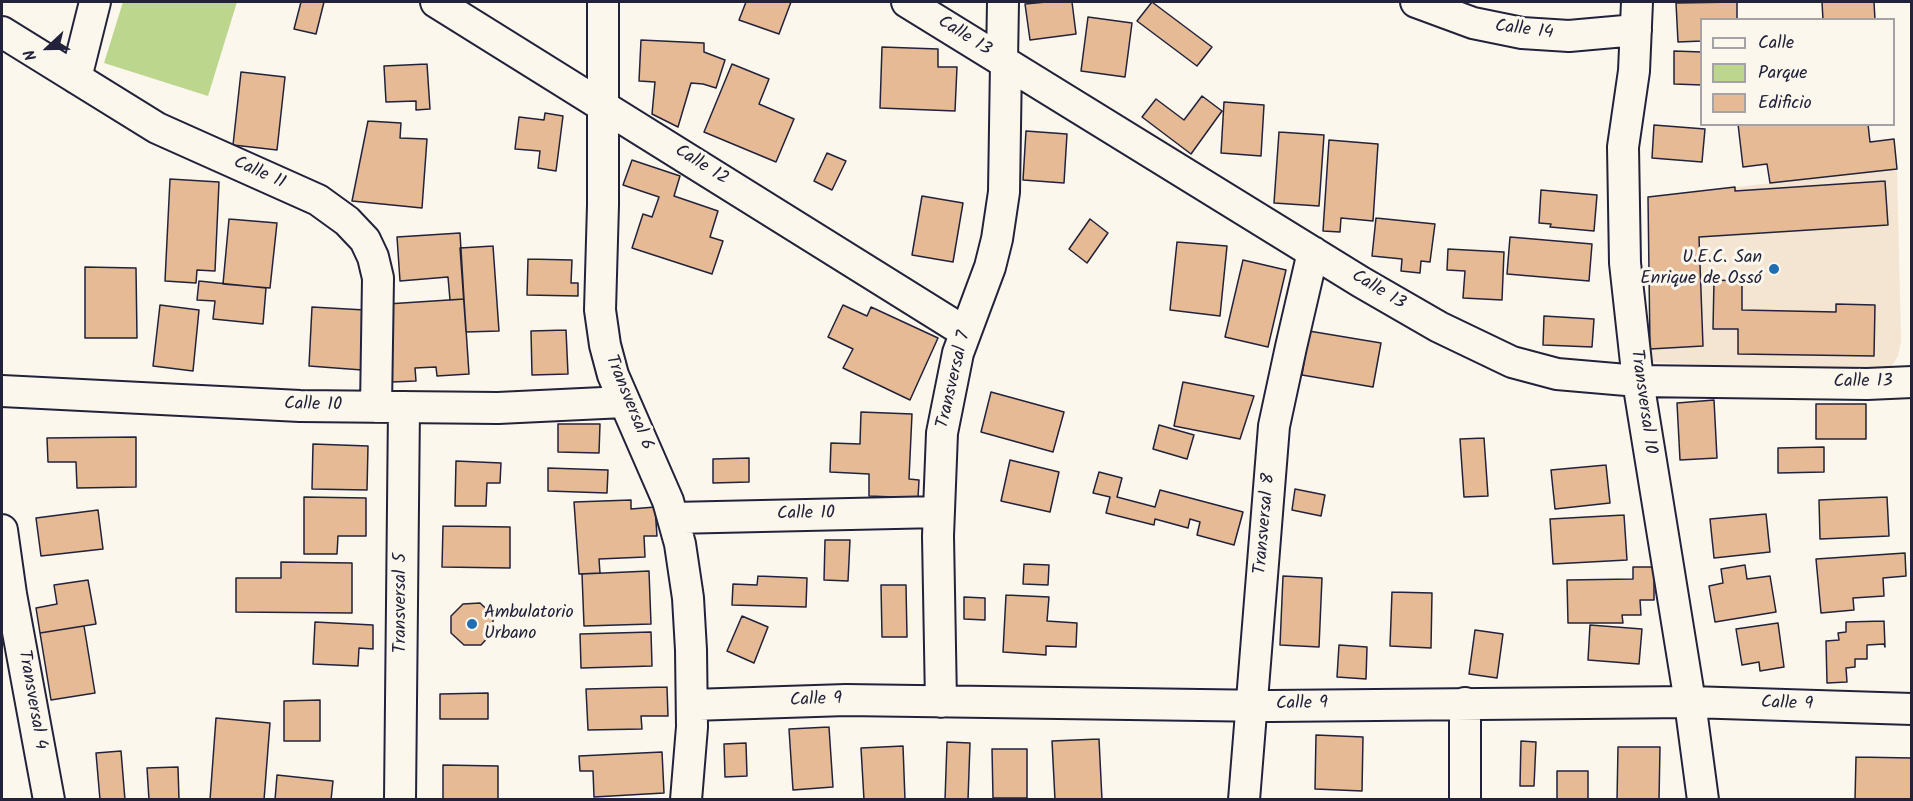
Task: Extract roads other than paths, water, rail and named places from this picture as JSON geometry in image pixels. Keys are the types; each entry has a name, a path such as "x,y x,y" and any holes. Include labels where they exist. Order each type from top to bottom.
{"street":[{"path":"76,78 95,2"},
{"name":"Calle 12","path":"436,2 965,332"},
{"name":"Transversal 6","path":"603,2 600,309 605,345 613,375 668,501 680,544 688,598 692,705 686,800"},
{"name":"Calle 13","path":"907,2 1439,327 1512,362 1557,374 1638,381 1867,384 1911,382"},
{"name":"Transversal 7","path":"941,702 939,512 942,433 949,394 965,332 990,267 1004,192 1003,2"},
{"name":"Calle 14","path":"1416,2 1473,23 1522,33 1569,36 1636,16"},
{"name":"Transversal 10","path":"1636,16 1634,71 1623,147 1625,263 1638,381 1690,702 1703,800"},
{"name":"Calle 11","path":"2,32 157,128 318,200 346,221 364,240 373,257 378,278 379,316 390,407"},
{"name":"Transversal 8","path":"1244,800 1275,426 1313,252"},
{"name":"Calle 10","path":"2,391 300,406 498,408 624,402"},
{"name":"Transversal 5","path":"390,407 400,800"},
{"name":"Calle 10","path":"673,518 939,512"},
{"name":"Transversal 4","path":"2,530 11,594 49,800"},
{"name":"Calle 9","path":"692,705 846,700 1251,706 1690,702 1911,709"},
{"path":"1465,703 1465,800"}],"place":[{"name":"U.E.C. San Enrique de Ossó","path":"1774,269"},
{"name":"Ambulatorio Urbano","path":"472,624"}]}
